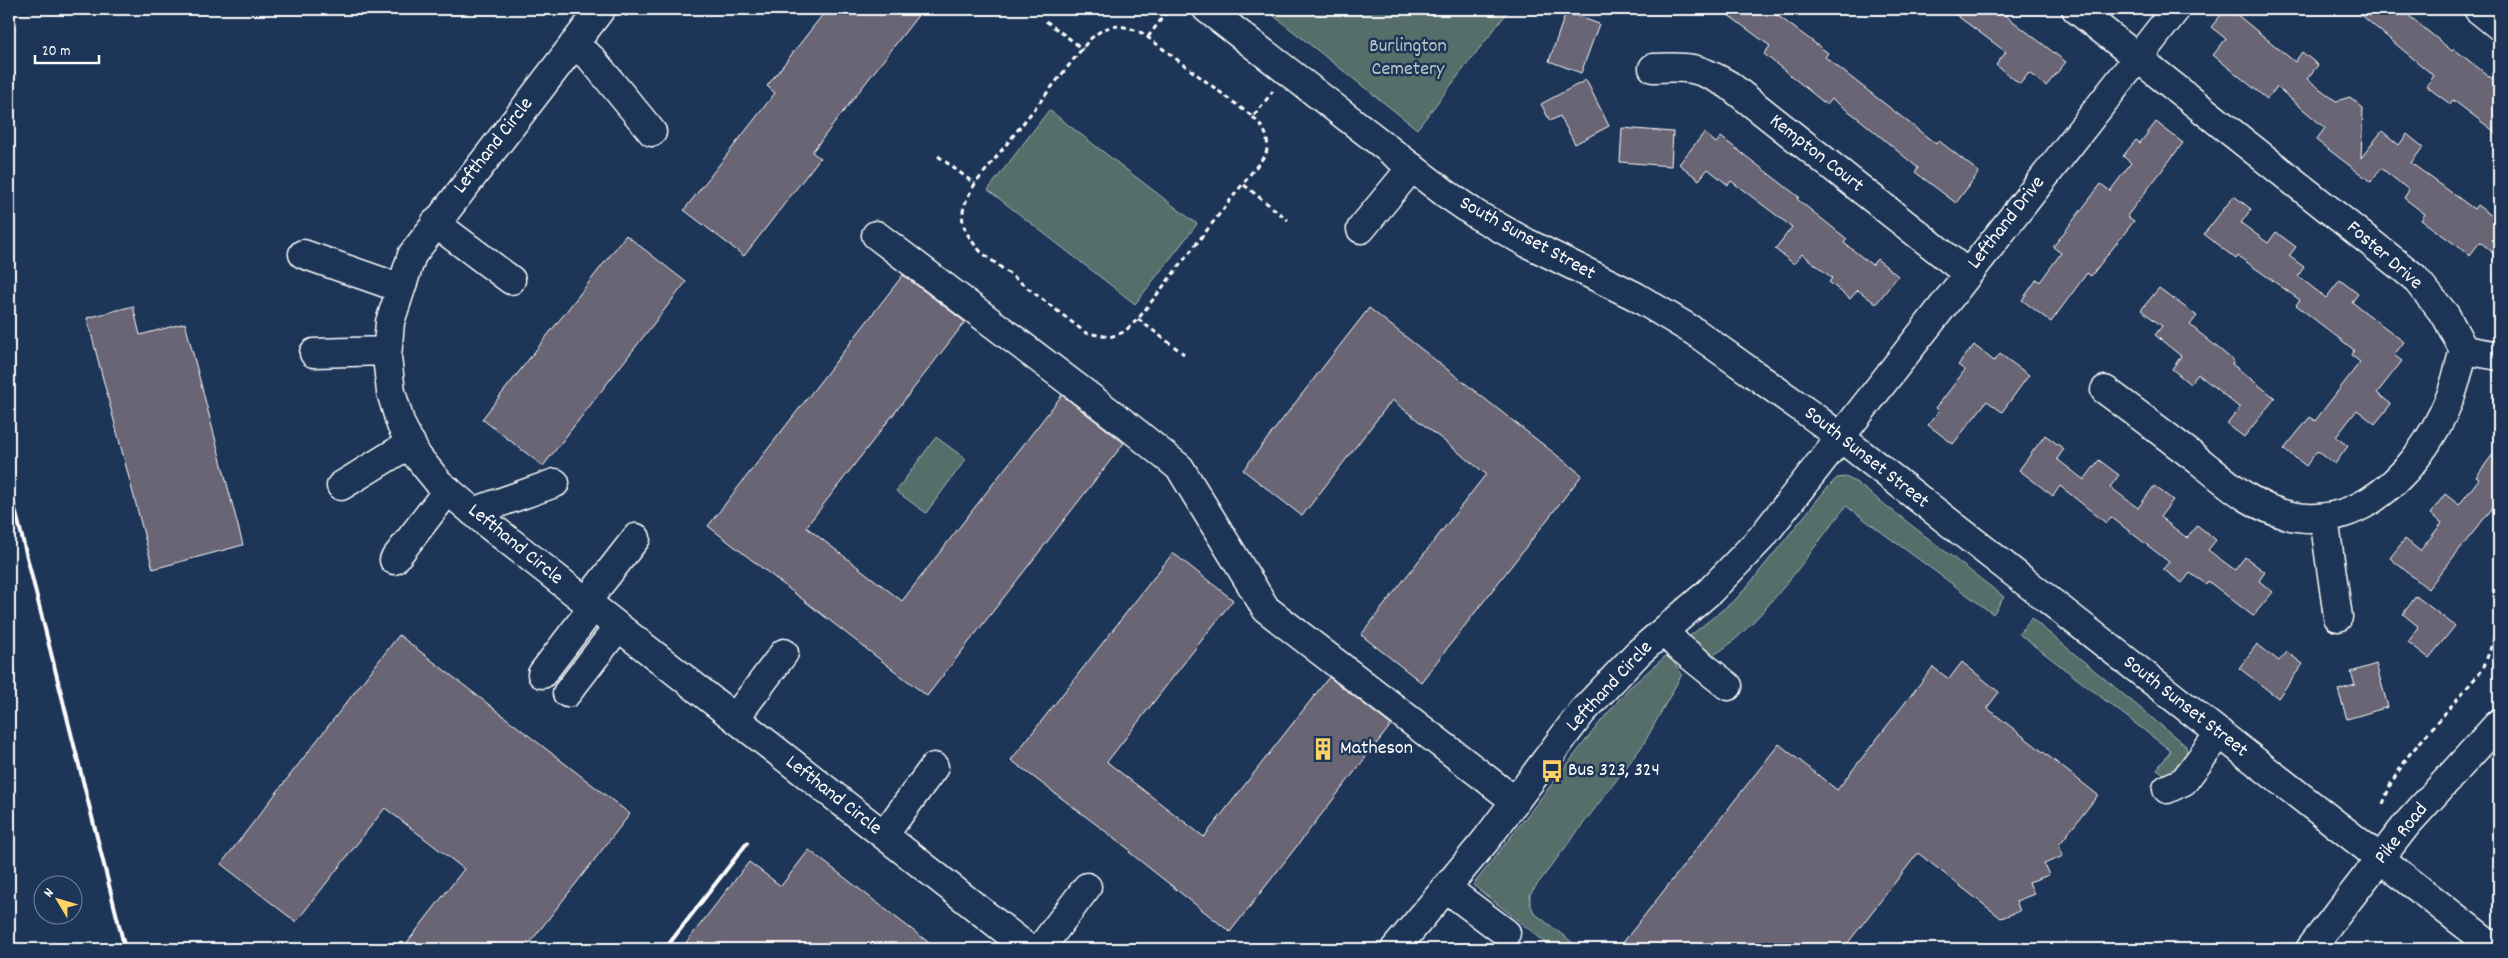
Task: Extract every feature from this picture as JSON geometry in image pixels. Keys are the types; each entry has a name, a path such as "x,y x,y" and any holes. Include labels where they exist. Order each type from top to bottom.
{"street":[{"name":"South Sunset Street","path":"1207,9 1477,216 1660,310 1840,438 2496,949"},
{"name":"Foster Drive","path":"2076,9 2414,277 2446,316 2464,350"},
{"name":"Lefthand Drive","path":"1840,438 1967,273 2176,9"},
{"name":"Lefthand Circle","path":"610,16 573,44 412,254 390,322 388,352 391,392 401,425 417,456 448,490 473,512 1029,949"},
{"path":"573,44 591,58 652,132"},
{"name":"Kempton Court","path":"1652,68 1677,67 1705,71 1729,85 1967,273"},
{"path":"1361,229 1412,167"},
{"path":"434,223 510,280"},
{"path":"876,235 1128,426 1180,468 1266,609 1515,801"},
{"path":"303,254 400,288"},
{"path":"2105,390 2248,498 2285,514 2324,518 2367,504 2395,483 2427,441 2450,398 2464,350 2499,356"},
{"path":"314,353 388,352"},
{"name":"Lefthand Circle","path":"1395,949 1515,801 1582,712 1638,653 1710,591 1762,537 1840,438"},
{"path":"341,486 411,444"},
{"path":"473,512 555,483"},
{"path":"394,560 448,490"},
{"path":"2324,518 2338,616"},
{"path":"542,674 636,538"},
{"path":"567,694 618,627"},
{"path":"1664,631 1678,646 1728,686"},
{"path":"735,718 784,653"},
{"name":"Pike Road","path":"2310,949 2407,824 2499,722"},
{"path":"2167,789 2184,781 2220,733"},
{"path":"884,835 934,767"},
{"path":"1040,949 1087,887"},
{"path":"1446,888 1506,932"}],"path":[{"path":"610,16 630,9"},
{"path":"1148,37 1168,10"},
{"path":"1046,21 1083,49"},
{"path":"1114,26 1124,26 1148,37 1253,117 1262,126 1269,141 1266,154 1244,185 1138,318 1124,332 1110,337 1086,332 981,252 962,225 963,204 975,184 1083,49 1101,30 1114,26"},
{"path":"1253,117 1273,91"},
{"path":"938,156 975,184"},
{"path":"1244,185 1288,220"},
{"path":"1138,318 1184,354"},
{"path":"2383,804 2391,783 2408,755 2483,669 2495,636 2499,631"}],"green space":[{"name":"Burlington Cemetery","path":"1265,9 1510,9 1417,129"},
{"path":"1049,110 1197,224 1135,304 988,190"},
{"path":"936,437 966,459 926,513 896,491"},
{"path":"1846,477 1857,483 2004,597 1993,614 1846,506 1762,613 1724,648 1707,658 1686,639 1736,599 1827,488 1837,478"},
{"path":"2031,618 2186,746 2188,765 2167,776 2157,769 2171,751 2019,634"},
{"path":"1668,654 1682,674 1643,745 1530,894 1530,903 1534,913 1581,949 1554,949 1473,885 1601,721 1629,688"}],"building":[{"path":"827,9 923,9 812,152 820,158 744,256 684,210 775,93 767,86"},
{"path":"1720,9 1769,9 1828,53 1825,57 1936,144 1938,140 1979,172 1956,203 1915,172 1918,168 1858,118 1832,99 1827,105 1764,54 1770,46"},
{"path":"1948,9 1997,9 2066,62 2046,86 2029,73 2020,84 1996,65 2006,52"},
{"path":"2226,9 2230,9 2295,62 2302,52 2318,65 2307,79 2336,101 2350,97 2363,108 2361,158 2382,131 2399,145 2407,134 2423,147 2411,163 2474,209 2477,205 2499,221 2499,257 2480,242 2470,255 2421,220 2425,214 2404,198 2409,190 2381,168 2371,182 2316,140 2325,128 2277,87 2267,99 2213,55 2226,39 2211,27"},
{"path":"2354,9 2401,9 2452,51 2454,49 2499,84 2499,135 2453,100 2450,104 2426,86 2434,76"},
{"path":"1566,12 1599,24 1581,73 1549,61"},
{"path":"1586,80 1609,126 1575,144 1560,116 1550,121 1541,104"},
{"path":"2156,122 2183,143 2127,216 2134,221 2091,276 2087,273 2051,322 2022,300 2037,279 2040,282 2061,253 2053,247 2101,184 2110,191 2131,163 2123,156 2136,140 2140,143"},
{"path":"1622,128 1673,132 1671,166 1620,162"},
{"path":"1704,133 1716,143 1721,137 1799,197 1797,199 1847,239 1844,243 1872,265 1877,259 1898,276 1876,304 1858,290 1850,299 1829,282 1832,278 1802,254 1794,264 1775,249 1792,227 1731,181 1728,185 1708,169 1699,180 1679,164"},
{"path":"2234,196 2251,209 2241,223 2268,243 2276,232 2296,247 2289,256 2304,267 2298,276 2326,298 2340,280 2358,294 2352,302 2404,342 2394,355 2402,361 2377,393 2391,404 2375,424 2357,410 2336,437 2348,446 2335,464 2317,451 2306,466 2284,449 2310,417 2315,421 2360,362 2351,355 2354,350 2296,305 2300,300 2238,256 2236,259 2204,234"},
{"path":"626,235 686,282 543,466 482,419"},
{"path":"903,275 965,322 806,527 902,601 1062,395 1124,443 927,696 708,526"},
{"path":"2159,288 2197,316 2190,325 2234,361 2232,364 2275,398 2244,437 2227,424 2240,408 2198,374 2190,384 2172,369 2181,356 2155,335 2162,326 2141,310"},
{"path":"133,306 140,335 185,323 243,545 153,569 87,318"},
{"path":"1369,308 1582,475 1421,682 1361,635 1486,474 1392,400 1302,516 1243,470"},
{"path":"1974,345 1994,361 2000,354 2029,375 2002,412 1987,401 1953,444 1928,425 1939,411 1936,408 1965,370 1958,365"},
{"path":"2045,435 2064,449 2057,459 2084,480 2099,460 2119,475 2110,487 2138,508 2154,486 2173,500 2160,517 2187,538 2197,525 2216,540 2208,550 2235,570 2245,557 2265,572 2259,581 2273,592 2253,616 2208,581 2206,584 2190,573 2182,583 2163,569 2169,562 2111,517 2106,523 2060,486 2053,496 2019,470"},
{"path":"2499,446 2499,500 2428,589 2390,558 2405,539 2420,551 2442,523 2430,514 2445,494 2459,505 2479,479 2476,477"},
{"name":"Matheson","path":"1173,553 1233,600 1107,762 1204,837 1329,677 1391,725 1230,932 1129,852 1130,850 1011,760"},
{"path":"2416,596 2455,626 2429,658 2408,642 2419,627 2403,614"},
{"path":"399,635 630,814 525,949 402,949 464,869 385,808 296,922 221,864"},
{"path":"2257,644 2279,661 2287,652 2303,664 2278,698 2239,668"},
{"path":"1962,662 1999,692 1987,708 2098,795 2059,845 2063,856 2044,864 2049,875 2029,882 2034,894 2016,901 2020,911 2001,918 1918,853 1843,949 1618,949 1779,744 1837,790 1933,667 1949,679"},
{"path":"2376,664 2388,707 2347,719 2338,690 2355,685 2351,672"},
{"path":"809,850 937,949 681,949 749,862 781,886"}],"railway":[{"path":"9,485 125,949"},
{"path":"665,949 747,843"}],"place":[{"name":"Matheson","path":"1323,749"},
{"name":"Bus 323, 324","path":"1552,771"}]}
